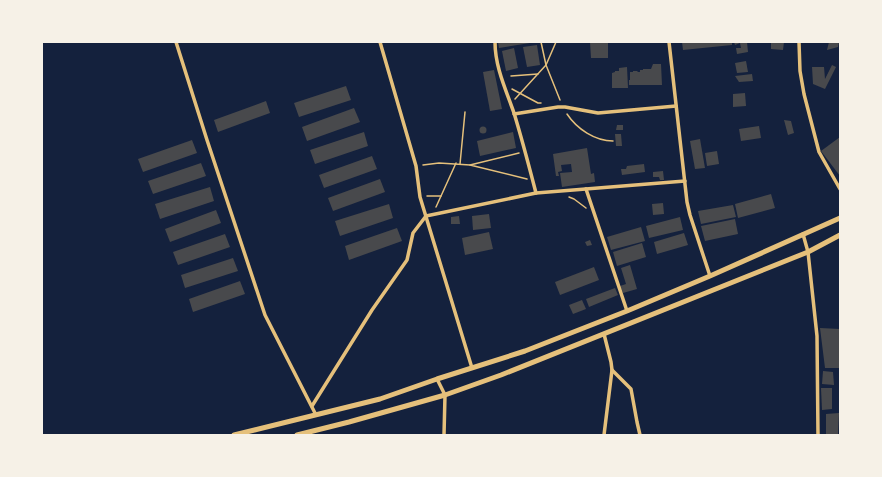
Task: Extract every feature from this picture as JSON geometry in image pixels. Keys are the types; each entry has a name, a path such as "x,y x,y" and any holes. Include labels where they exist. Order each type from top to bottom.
{"main road":[{"path":"234,435 380,399 524,351 627,311 840,218"},
{"path":"297,435 445,396 808,252 840,235"}],"street":[{"path":"176,42 265,315 316,415"},
{"path":"380,42 416,166 420,197 472,368"},
{"path":"494,42 499,68 514,114 536,193"},
{"path":"669,42 690,214 710,276"},
{"path":"799,42 800,71 804,94 819,152 840,188"},
{"path":"514,114 562,107 598,113 676,106"},
{"path":"312,406 372,310 407,260 413,233 426,216 536,193 685,181"},
{"path":"586,189 627,311"},
{"path":"803,234 808,252 817,336 818,435"},
{"path":"604,334 612,370 604,435"},
{"path":"612,370 631,389 636,422 640,435"},
{"path":"437,379 445,396 444,435"}],"path":[{"path":"540,42 546,65 562,107 569,118 586,132 605,141 613,141"},
{"path":"511,104 546,65 556,42"},
{"path":"511,76 538,74"},
{"path":"521,93 538,103 543,104"},
{"path":"460,164 465,112"},
{"path":"470,165 525,152"},
{"path":"416,166 439,163 456,163 470,165 533,181"},
{"path":"432,215 456,163"},
{"path":"420,197 441,196"},
{"path":"567,196 574,199 595,216"}],"building":[{"path":"498,42 530,42 530,43 499,48"},
{"path":"590,42 608,42 608,58 591,58"},
{"path":"682,42 732,42 732,45 683,50"},
{"path":"734,42 747,42 748,52 737,54 736,48 741,48 740,43 735,45"},
{"path":"771,42 784,42 783,50 771,49"},
{"path":"829,42 839,42 838,47 827,50"},
{"path":"537,45 540,65 527,67 523,47"},
{"path":"514,48 518,68 506,71 502,51"},
{"path":"746,61 748,72 737,73 735,63"},
{"path":"653,64 661,64 662,85 629,85 630,72 640,72 640,70 643,69 651,69"},
{"path":"832,65 836,67 825,89 813,84 812,67 824,67 825,79"},
{"path":"627,67 628,88 612,88 612,73 619,71 619,68"},
{"path":"494,70 502,109 490,111 483,72"},
{"path":"752,74 753,81 739,82 735,76"},
{"path":"346,86 351,100 299,117 294,103"},
{"path":"745,93 746,106 733,107 733,94"},
{"path":"266,101 270,113 218,132 214,120"},
{"path":"354,108 360,122 307,141 302,127"},
{"path":"784,120 791,121 794,133 788,135"},
{"path":"617,125 623,125 623,130 616,130"},
{"path":"483,126 487,130 483,134 479,130"},
{"path":"759,126 761,138 741,141 739,129"},
{"path":"364,132 368,146 315,164 310,150"},
{"path":"513,132 516,148 480,156 477,141"},
{"path":"615,134 621,134 622,146 616,146"},
{"path":"840,137 840,176 821,151"},
{"path":"700,139 705,168 695,169 690,141"},
{"path":"192,140 197,153 143,172 138,159"},
{"path":"587,148 591,174 594,173 595,182 562,187 560,173 572,172 571,164 561,165 562,171 558,172 559,176 556,176 553,154"},
{"path":"717,151 719,164 707,166 705,153"},
{"path":"372,156 377,169 324,188 319,175"},
{"path":"201,163 206,176 153,194 148,181"},
{"path":"644,164 645,172 622,175 621,169 626,169 627,166"},
{"path":"663,171 664,180 660,180 659,177 653,177 653,172"},
{"path":"380,179 385,192 333,211 328,198"},
{"path":"210,187 214,201 160,219 155,204"},
{"path":"771,194 775,208 738,218 735,204"},
{"path":"663,203 664,214 653,215 652,204"},
{"path":"389,204 393,218 340,236 335,221"},
{"path":"733,205 736,217 701,224 698,211"},
{"path":"216,210 221,223 170,242 165,229"},
{"path":"489,214 491,228 473,230 472,216"},
{"path":"459,216 460,224 451,224 451,217"},
{"path":"680,217 683,230 649,238 646,226"},
{"path":"735,219 738,234 705,241 701,226"},
{"path":"641,227 645,241 611,250 607,237"},
{"path":"397,228 402,241 349,260 345,246"},
{"path":"489,232 493,249 465,255 462,238"},
{"path":"684,233 688,245 657,254 654,242"},
{"path":"225,234 230,247 178,265 173,252"},
{"path":"590,240 592,245 587,246 585,242"},
{"path":"642,243 646,257 617,266 613,252"},
{"path":"233,258 238,271 185,288 181,275"},
{"path":"630,265 637,289 623,293 620,286 626,284 621,268"},
{"path":"594,267 599,280 560,295 555,282"},
{"path":"240,281 245,294 193,312 189,299"},
{"path":"615,288 618,295 589,307 586,299"},
{"path":"582,300 586,309 573,314 569,305"},
{"path":"820,328 840,329 840,368 825,368"},
{"path":"823,371 833,372 834,385 822,384"},
{"path":"821,388 832,388 832,409 822,410"},
{"path":"839,413 838,434 826,435 826,414"}]}
